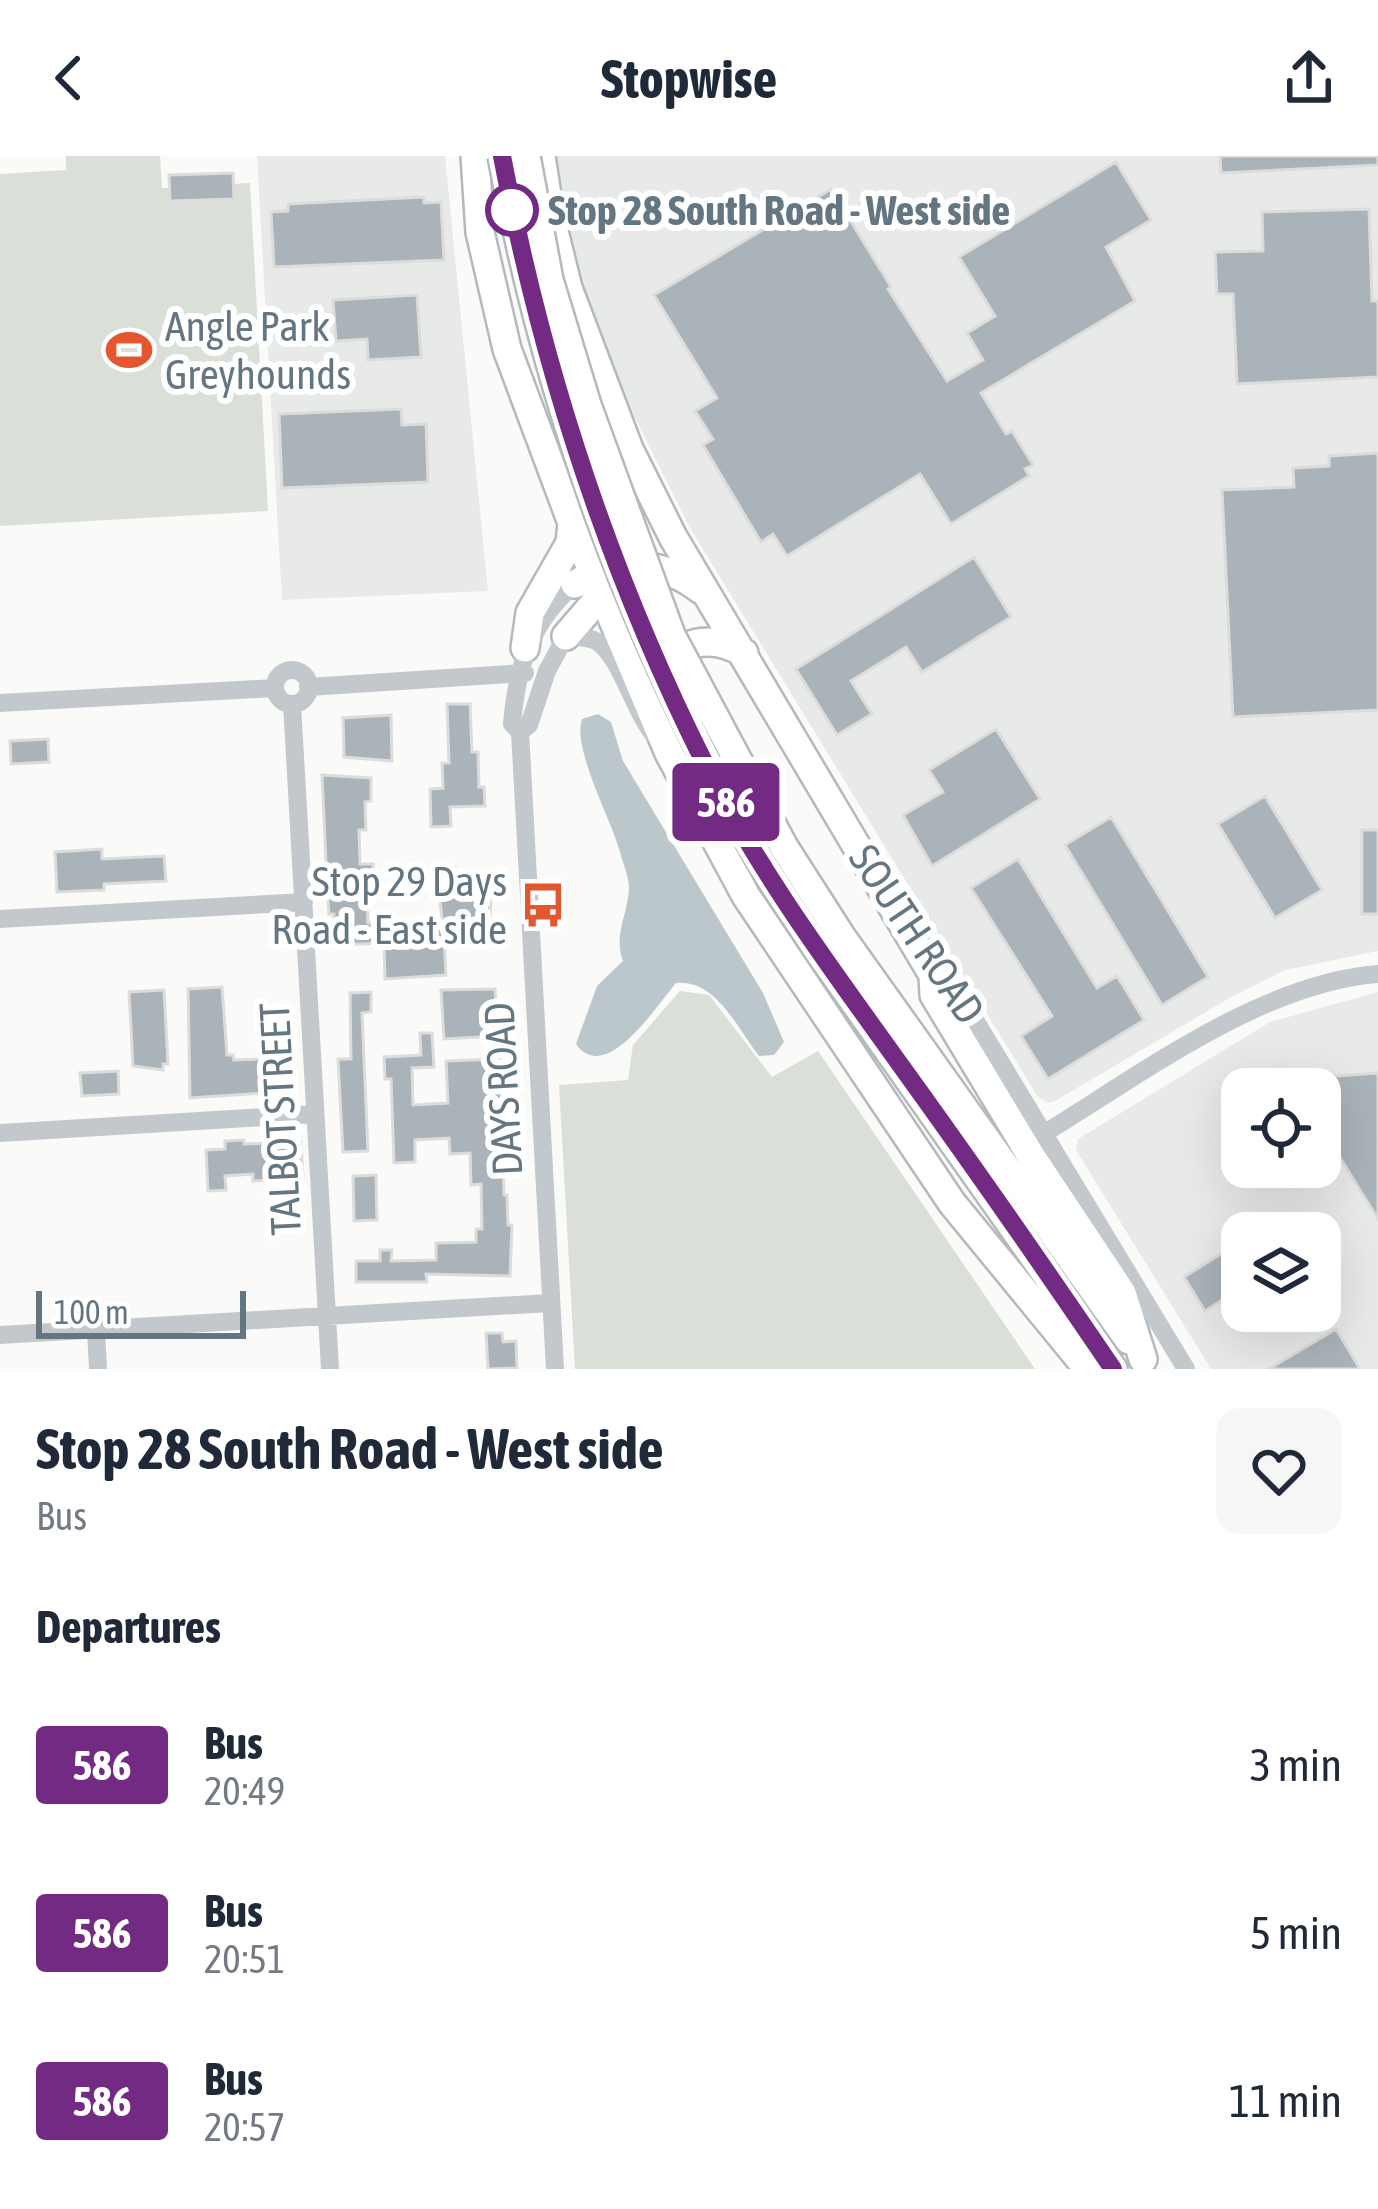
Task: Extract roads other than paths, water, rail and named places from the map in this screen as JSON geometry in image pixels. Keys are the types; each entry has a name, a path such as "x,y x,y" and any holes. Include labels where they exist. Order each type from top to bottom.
{"highway":[{"path":"475,156 480,232 491,292 590,584 652,705 670,753 760,918 952,1203 1088,1369"},
{"path":"502,156 524,274 563,413 652,650 707,768 841,936 1146,1364"},
{"path":"526,156 549,280 580,384 670,635 819,952 1113,1369"},
{"name":"SOUTH ROAD","path":"541,156 568,288 628,449 673,537 933,974"},
{"path":"542,444 559,464 585,468 608,455 615,444 617,420"},
{"path":"628,449 644,525 643,539 628,566"},
{"path":"522,661 530,614 570,543 572,523"},
{"path":"566,636 590,584 628,566 654,566 710,599 744,653"},
{"path":"652,705 662,664 675,651 692,642 711,640 744,653"},
{"path":"933,974 934,995 1031,1156 1122,1293 1146,1364"}],"street":[{"path":"522,661 552,606 590,584"},
{"path":"566,636 596,641 609,652 640,720 670,753"},
{"name":"DAYS ROAD","path":"520,732 530,725 547,671 566,636"},
{"path":"308,687 522,661 547,671"},
{"name":"DAYS ROAD","path":"522,661 512,724 520,732 555,1369"},
{"path":"291,670 305,677 308,687 302,700 292,704 279,698 275,688 281,674 291,670"},
{"path":"0,703 275,688"},
{"name":"TALBOT STREET","path":"292,704 330,1369"},
{"path":"0,919 304,902"},
{"name":"SOUTH ROAD","path":"933,974 952,982 1186,1369"},
{"path":"1045,1133 1241,1016 1294,991 1378,974"},
{"path":"0,1132 315,1114"},
{"path":"0,1335 550,1303"},
{"path":"96,1330 98,1369"}],"place":[{"name":"Stop 28 South Road - West side","path":"512,210"},
{"name":"Angle Park Greyhounds","path":"129,350"},
{"name":"Stop 29 Days Road - East side","path":"543,905"}]}
